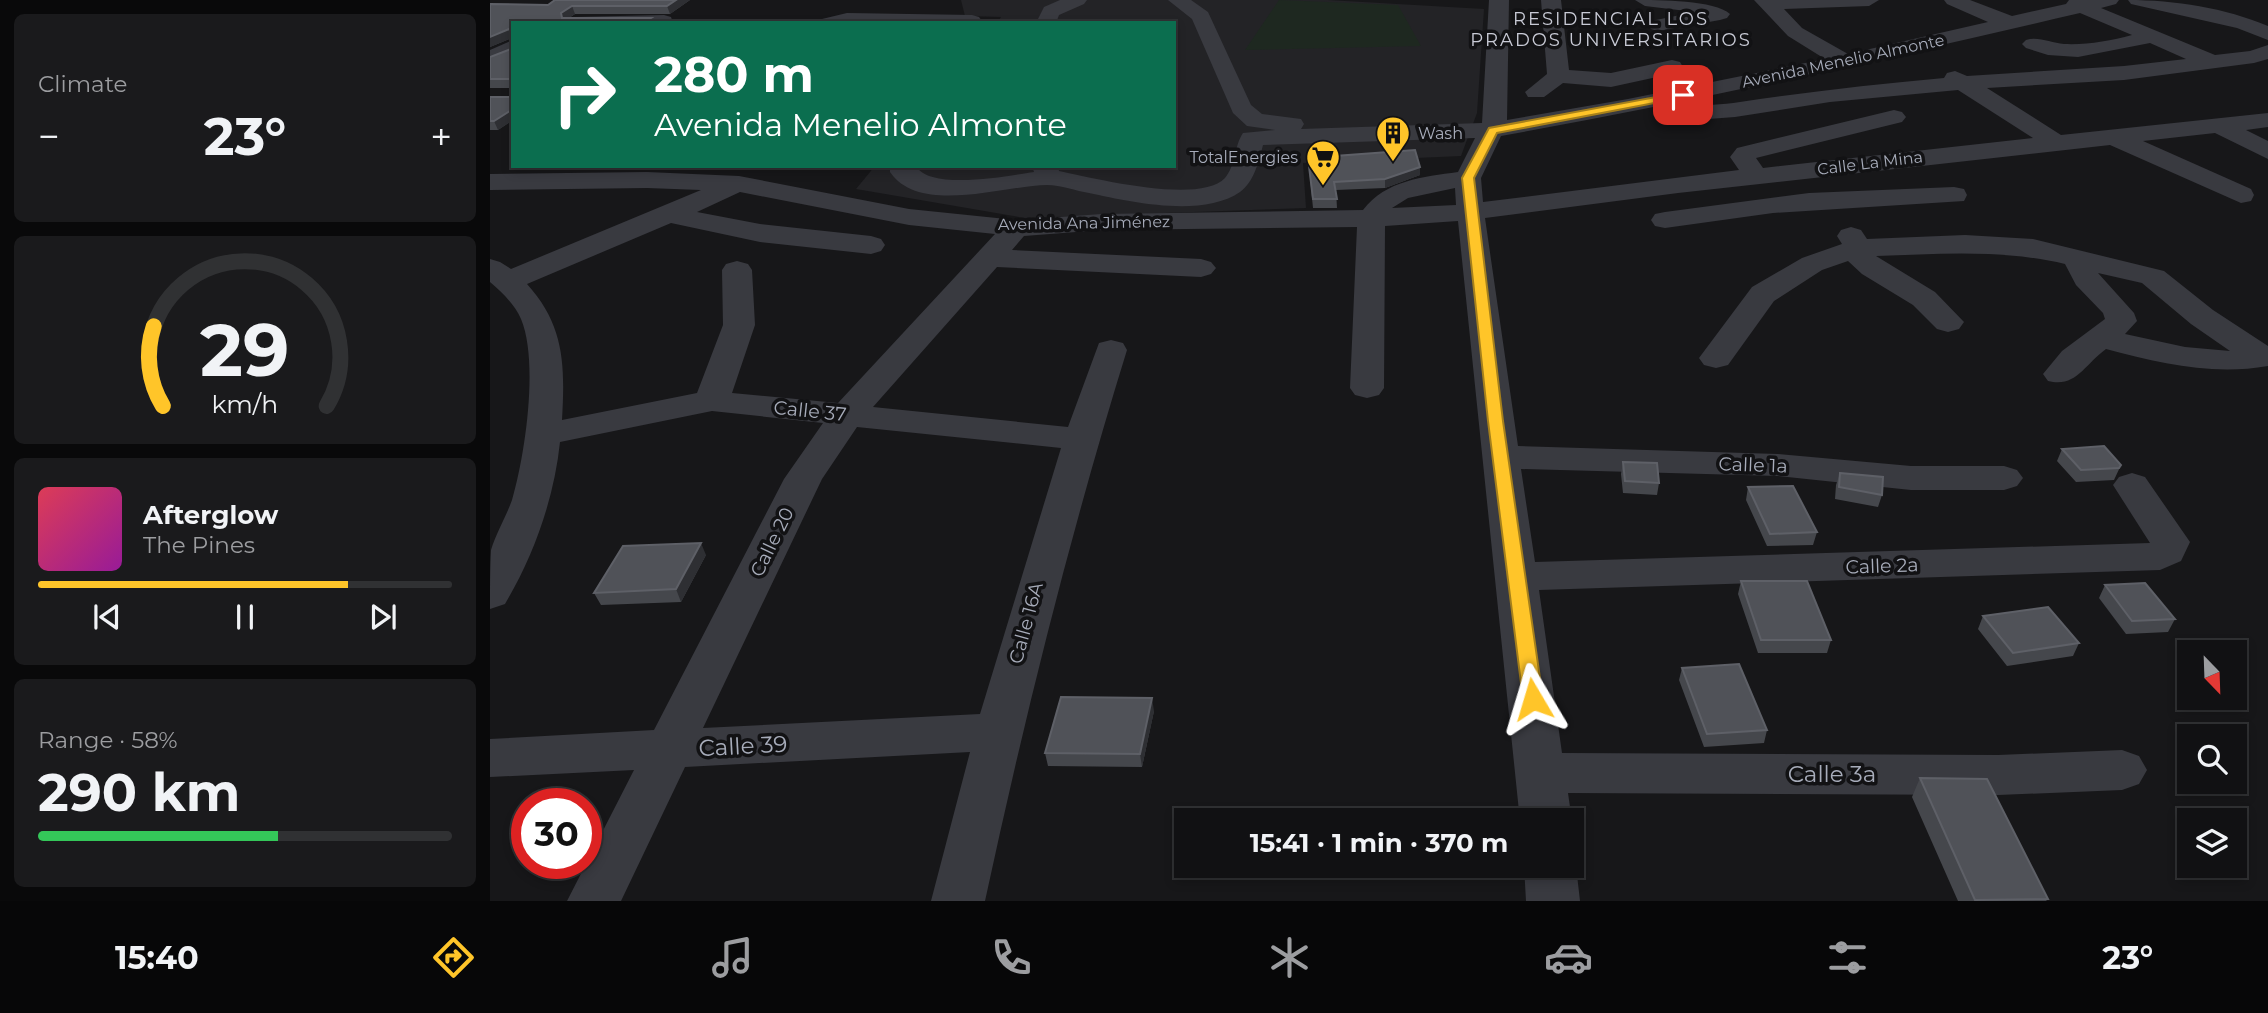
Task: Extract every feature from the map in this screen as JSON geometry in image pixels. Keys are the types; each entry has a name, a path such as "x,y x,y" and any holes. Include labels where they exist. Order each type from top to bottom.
{"street":[{"path":"1047,21 1051,11 1077,0"},
{"path":"903,168 903,172 912,181 948,186 988,187 1047,172 1133,193 1188,199 1212,194 1231,186 1240,174 1254,129 1241,108 1201,16 1178,0"},
{"path":"1499,0 1494,126 1470,195 1545,808"},
{"path":"1551,0 1558,76"},
{"path":"1643,0 1713,9 1720,15 1663,46"},
{"path":"1536,92 1558,76 1618,79 1656,68 1663,46 1657,10 1643,0"},
{"path":"1766,2 1869,0"},
{"path":"1954,0 2012,23"},
{"name":"Avenida Menelio Almonte","path":"1494,126 1628,106 1839,58 1990,16 2068,2 2109,0"},
{"path":"2138,0 2243,23 2268,34"},
{"path":"1766,2 1795,32 1839,58"},
{"path":"2068,2 2213,63"},
{"name":"Avenida Menelio Almonte","path":"1494,126 1700,81 1907,48 2012,23 2068,2"},
{"path":"2033,44 2057,51 2078,51 2153,36"},
{"path":"1663,46 1700,81"},
{"path":"1907,48 2055,142"},
{"path":"1628,106 1674,114 1705,113 1830,95 1962,83 2124,73 2254,57 2268,51"},
{"path":"1894,117 1746,153 1743,157 1767,175 1830,200 1842,208 1848,218 1851,235 1859,248 1860,257 1871,268 1916,292 1948,322"},
{"name":"Calle La Mina","path":"1470,195 1767,175 2268,120"},
{"path":"2218,125 2268,150"},
{"path":"1254,129 1494,126"},
{"path":"2111,136 2241,195"},
{"name":"Avenida Ana Jiménez","path":"490,182 578,173 654,173 739,184 909,217 1016,228 1102,222 1371,218 1470,195"},
{"path":"490,594 527,513 543,434 547,355 537,320 499,275 669,214 739,184"},
{"path":"1665,220 1722,210 1830,200 1954,195"},
{"path":"669,214 760,233 871,245"},
{"path":"1367,388 1371,218"},
{"name":"Calle 20","path":"594,901 803,479 847,415 1016,228"},
{"path":"1716,358 1763,294 1812,264 1859,248 2007,245 2077,257 2153,277 2202,317 2265,357"},
{"path":"2060,374 2071,357 2102,338 2121,321 2120,314 2082,276 2077,257"},
{"path":"989,258 1201,268"},
{"path":"712,401 738,325 737,270"},
{"path":"2102,338 2138,348 2221,361 2265,357"},
{"name":"Calle 16A","path":"958,901 997,732 1056,516 1111,350"},
{"name":"Calle 37","path":"543,434 712,401 1080,439"},
{"name":"Calle 1a","path":"1501,457 1778,466 1911,478 2004,478"},
{"name":"Calle 2a","path":"1517,577 2160,556 2167,551 2170,542 2132,485"},
{"name":"Calle 39","path":"490,758 997,732"},
{"name":"Calle 3a","path":"1542,773 1998,775 2122,770"},
{"path":"1551,878 1552,901"}],"shaded area":[{"path":"961,0 1328,0 1484,9 1477,113 1461,156 1303,163 1306,208 1025,218 856,189 873,168 1176,168 1176,21 998,21 1001,17 965,16"},
{"path":"1279,0 1398,5 1421,46 1245,50"}],"building":[{"path":"555,0 676,0 667,6 572,6 561,13 562,18 651,18 646,21 511,21 511,31 509,29 490,37 490,4 548,5"},
{"path":"511,49 511,79 490,79 490,57"},
{"path":"490,97 511,97 511,110 490,121"},
{"path":"1415,150 1420,167 1385,179 1334,182 1337,199 1313,199 1308,158"},
{"path":"2104,446 2121,465 2119,468 2081,470 2062,449"},
{"path":"1623,462 1657,463 1659,483 1625,481"},
{"path":"1840,473 1883,477 1882,495 1839,487"},
{"path":"1793,486 1817,532 1770,534 1748,487"},
{"path":"701,543 676,589 594,593 623,546"},
{"path":"1741,581 1807,581 1831,640 1761,640"},
{"path":"2145,583 2175,619 2132,621 2105,585"},
{"path":"2048,607 2079,643 2013,653 1983,616"},
{"path":"1739,664 1767,730 1707,734 1682,668"},
{"path":"1061,697 1152,698 1140,754 1045,753"},
{"path":"1920,778 1987,779 2048,899 1975,900"}],"place":[{"name":"Wash","path":"1393,163"},
{"name":"TotalEnergies","path":"1323,187"}],"district":[{"name":"RESIDENCIAL LOS PRADOS UNIVERSITARIOS","path":"1611,29"}],"route":[{"path":"1533,699 1496,421 1468,178 1493,130 1683,95"}]}
